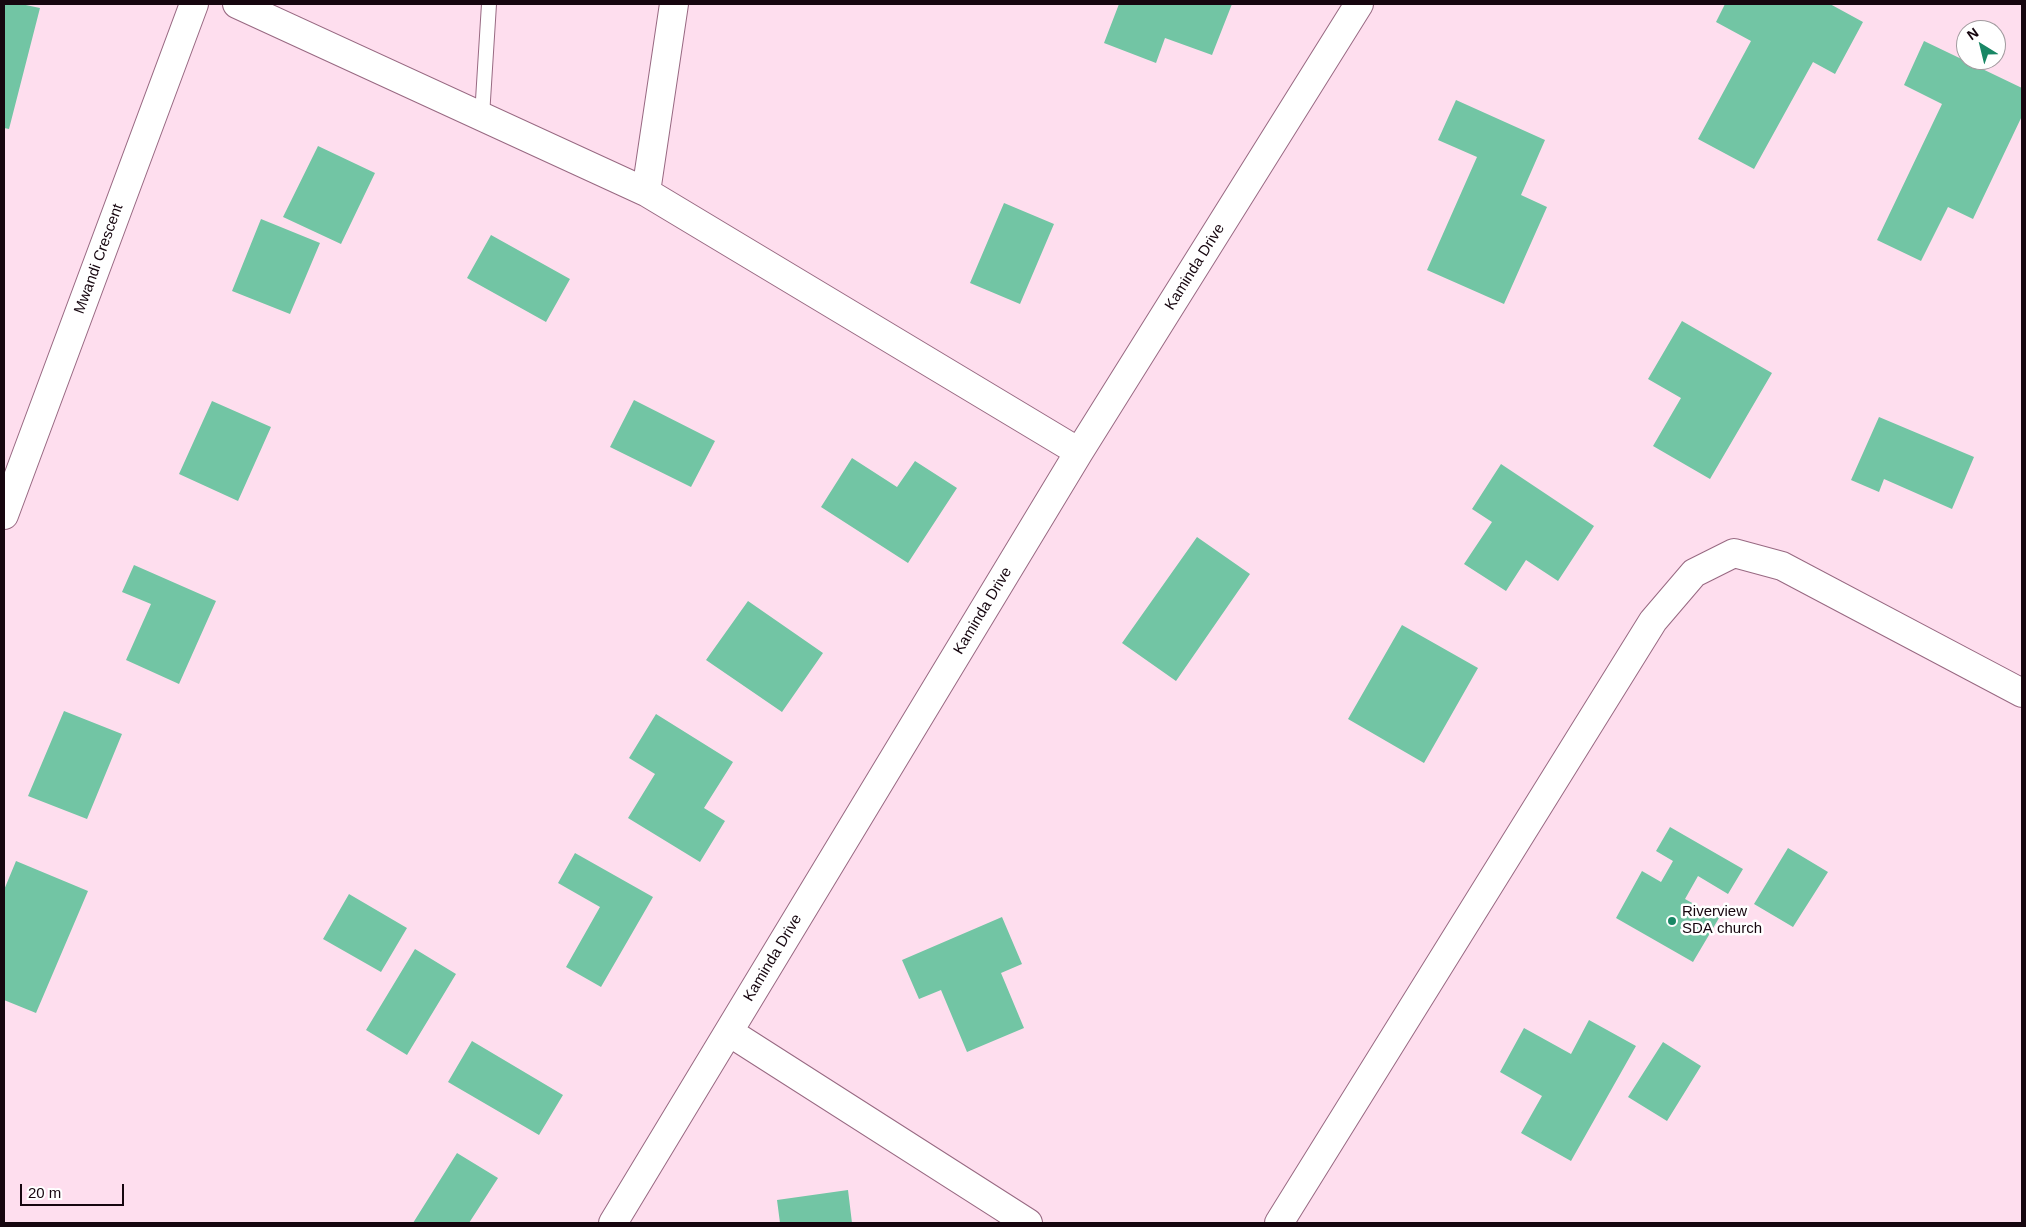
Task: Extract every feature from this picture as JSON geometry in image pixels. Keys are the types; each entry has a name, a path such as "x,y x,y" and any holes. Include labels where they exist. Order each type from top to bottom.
{"street":[{"name":"Mwandi Crescent","path":"4,515 194,4"},
{"path":"238,4 646,192 1079,452"},
{"path":"646,192 674,4"},
{"name":"Kaminda Drive","path":"613,1223 1079,452 1359,4"},
{"path":"1279,1223 1653,621 1694,573 1734,553 1782,566 2022,693"},
{"path":"729,1032 1028,1223"}],"lane":[{"path":"482,116 489,4"}],"building":[{"path":"4,4 21,4 40,8 9,129 4,128"},
{"path":"1119,4 1232,4 1212,55 1165,38 1156,63 1104,43"},
{"path":"1725,4 1830,4 1863,22 1835,74 1813,62 1754,169 1698,139 1751,41 1716,22"},
{"path":"1924,41 1956,56 1956,70 1984,70 2022,88 2022,116 1973,219 1948,207 1921,261 1877,240 1942,104 1904,85"},
{"path":"1456,100 1545,140 1521,195 1547,207 1504,304 1427,270 1477,157 1438,140"},
{"path":"318,146 375,173 341,244 283,217"},
{"path":"1004,203 1054,224 1020,304 970,283"},
{"path":"261,219 320,243 290,314 232,291"},
{"path":"491,235 570,279 546,322 467,278"},
{"path":"1682,321 1772,373 1710,479 1653,446 1681,398 1648,379"},
{"path":"634,400 715,441 691,487 610,447"},
{"path":"212,401 271,427 238,501 179,474"},
{"path":"1879,417 1974,457 1952,509 1884,479 1879,492 1851,480"},
{"path":"852,458 897,487 915,461 957,488 908,563 821,507"},
{"path":"1501,464 1594,526 1558,581 1526,560 1506,591 1464,564 1492,522 1472,509"},
{"path":"1197,537 1250,574 1176,681 1122,643"},
{"path":"134,565 216,601 179,684 126,660 151,604 122,592"},
{"path":"748,601 823,653 782,712 706,660"},
{"path":"1402,625 1478,668 1424,763 1348,719"},
{"path":"64,711 122,734 87,819 28,796"},
{"path":"656,714 733,762 704,808 725,821 700,862 628,818 655,774 629,758"},
{"path":"1670,827 1743,869 1728,894 1698,876 1685,899 1719,918 1693,962 1616,918 1642,871 1661,882 1673,861 1656,851"},
{"path":"1788,848 1828,872 1793,927 1754,904"},
{"path":"575,853 653,897 601,987 566,967 600,907 558,883"},
{"path":"16,861 88,891 36,1013 4,1000 4,890"},
{"path":"349,894 407,928 381,972 323,939"},
{"path":"1002,917 1022,964 1001,973 1024,1028 967,1052 941,990 919,999 902,960"},
{"path":"415,949 456,974 407,1055 366,1030"},
{"path":"1589,1020 1636,1046 1571,1161 1521,1133 1542,1096 1500,1072 1524,1028 1571,1054"},
{"path":"472,1041 563,1095 539,1135 448,1082"},
{"path":"1663,1042 1701,1066 1667,1121 1628,1097"},
{"path":"457,1153 498,1178 469,1223 413,1223"},
{"path":"848,1190 852,1223 780,1223 777,1200"}],"place":[{"name":"Riverview SDA church","path":"1672,921"}]}
